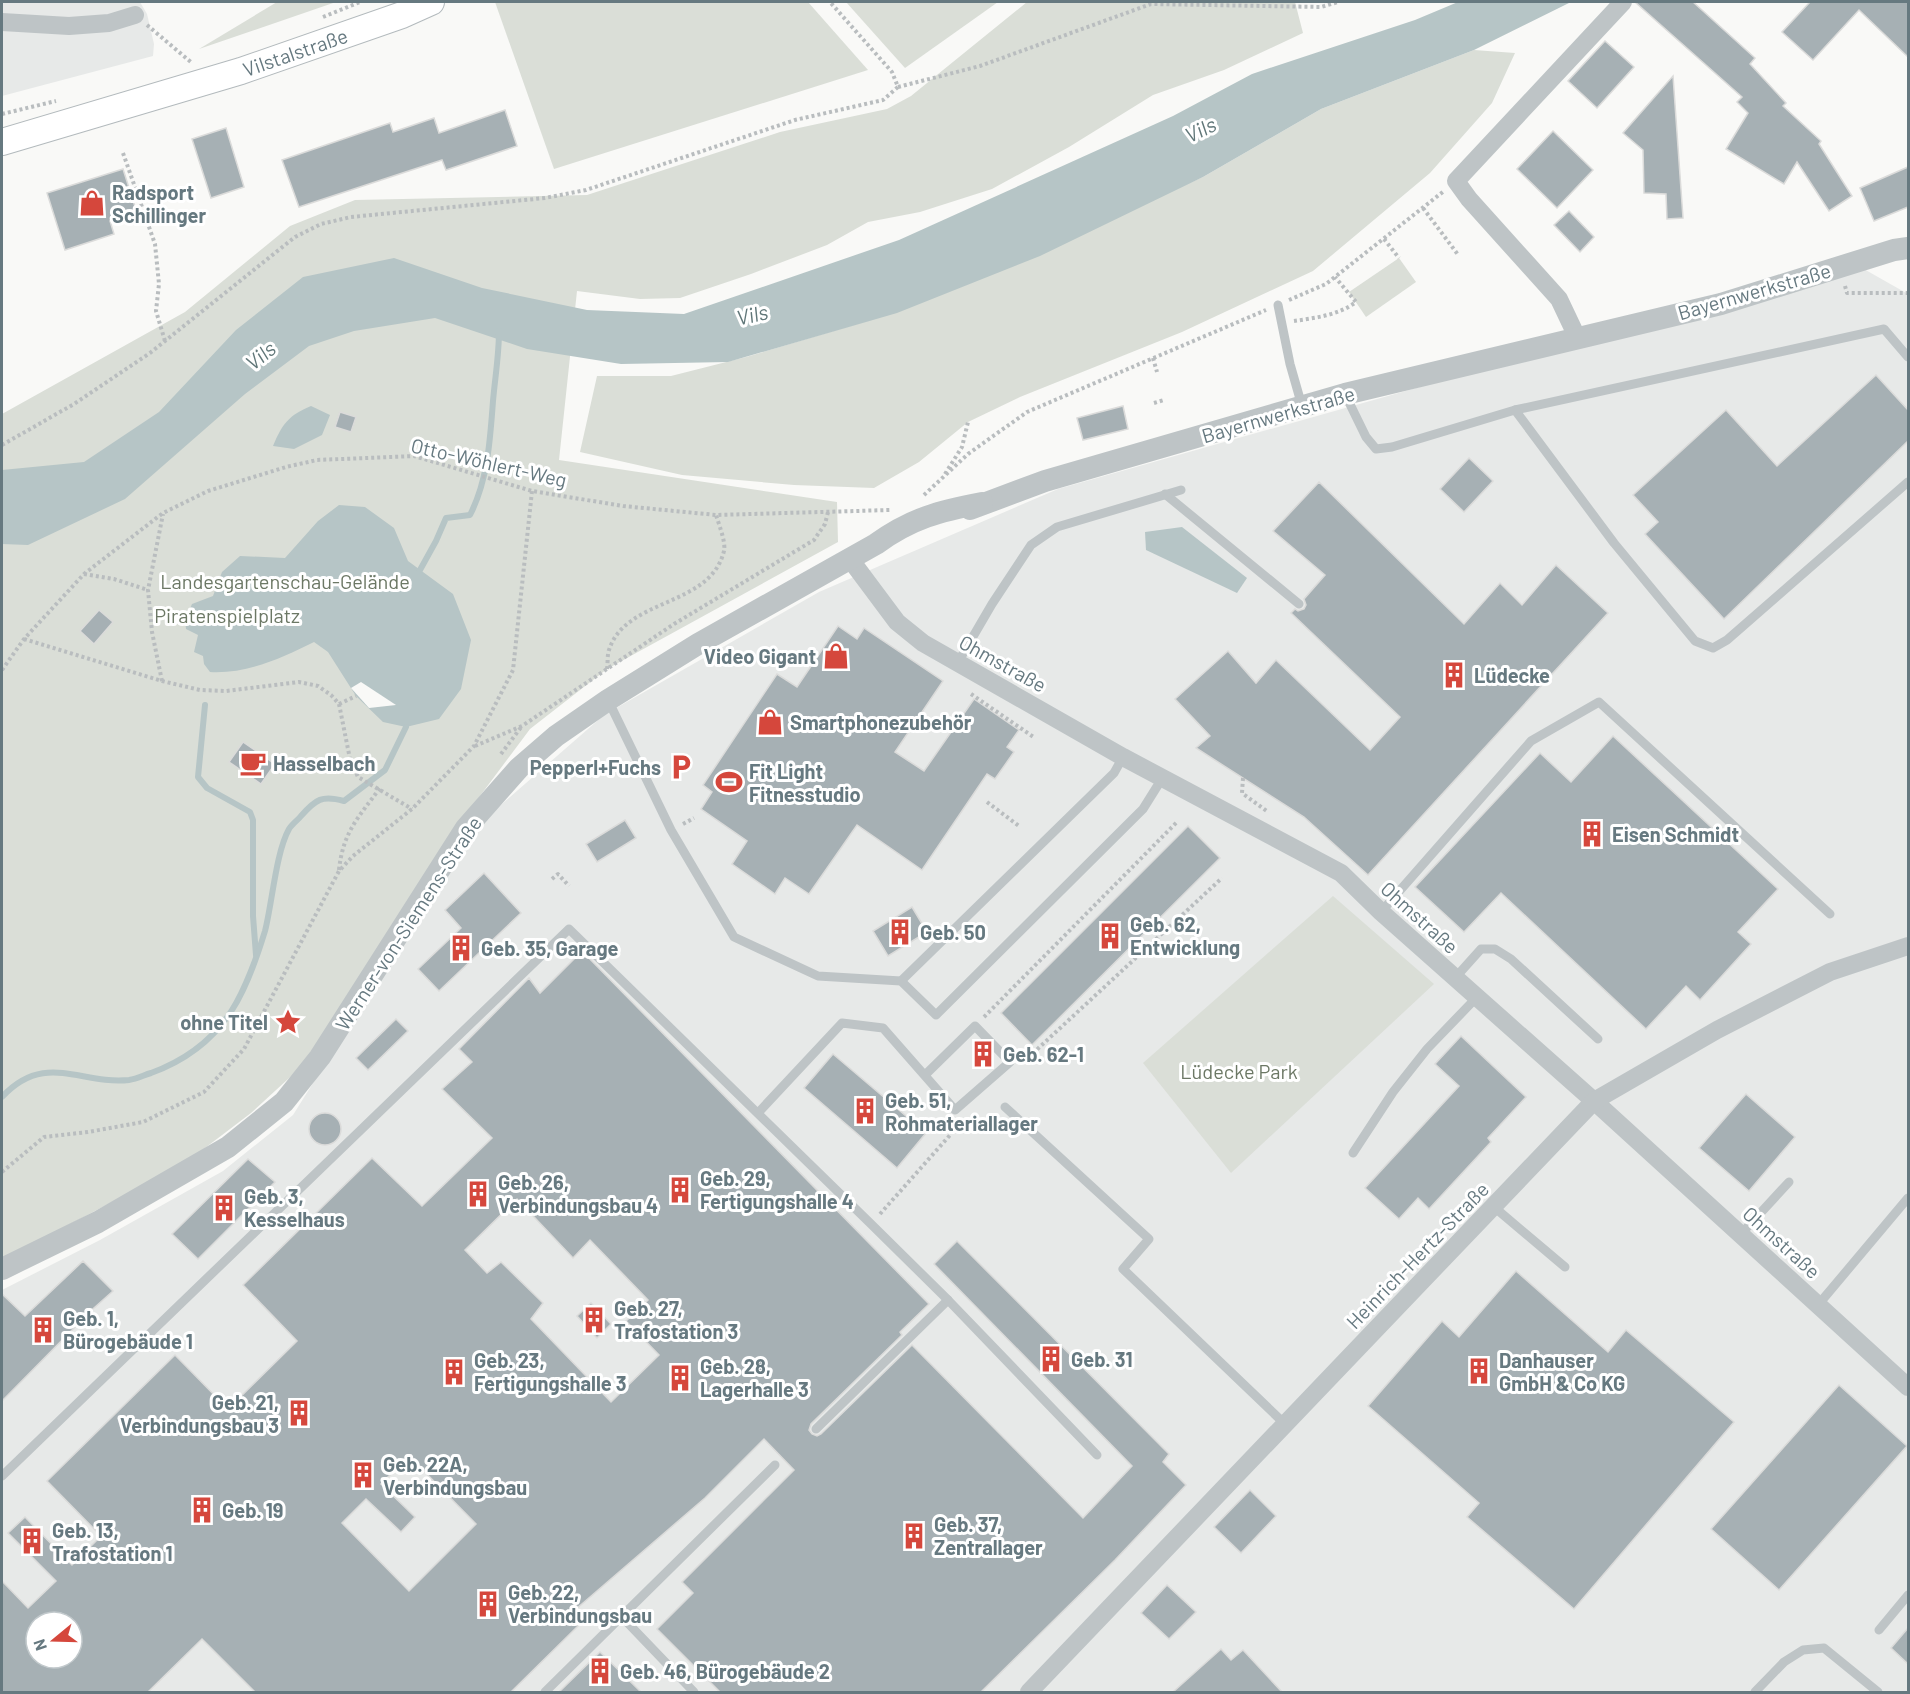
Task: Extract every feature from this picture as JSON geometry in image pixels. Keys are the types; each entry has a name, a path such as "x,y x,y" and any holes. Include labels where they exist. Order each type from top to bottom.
{"main road":[{"name":"Vilstalstraße","path":"2,142 241,71 402,15 431,2"}],"street":[{"path":"1577,337 1559,299 1469,199 1456,181 1623,2"},
{"path":"2,22 69,26 109,23 135,15"},
{"name":"Bayernwerkstraße","path":"850,559 900,528 941,511 982,503 1045,481 1345,394 1721,304 1901,249"},
{"name":"Ohmstraße","path":"850,559 897,622 923,643 1123,757 1341,873 1381,912 1594,1101 1908,1387"},
{"name":"Werner-von-Siemens-Straße","path":"2,1269 98,1222 228,1147 284,1102 320,1057 466,828 519,768 556,736 608,700 698,644 850,559"},
{"name":"Heinrich-Hertz-Straße","path":"1029,1692 1594,1101 1717,1030 1830,972 1908,946"}],"lane":[{"path":"1278,305 1290,364 1302,406"},
{"path":"1345,394 1366,437 1376,449 1392,447 1515,410 1884,329 1908,357"},
{"path":"1515,410 1614,543 1695,641 1713,648 1727,640 1908,482"},
{"path":"957,664 992,604 1031,546 1057,527 1181,490"},
{"path":"1165,494 1299,604"},
{"path":"608,700 671,830 734,937 818,976 901,981 936,1015 1143,809 1163,777"},
{"path":"1381,912 1531,741 1599,702 1830,914"},
{"path":"901,981 1114,773 1123,757"},
{"path":"2,1476 569,930 948,1300 1097,1455"},
{"path":"1455,978 1481,949 1495,950 1511,959 1598,1039"},
{"path":"1353,1153 1393,1092 1420,1058 1477,997"},
{"path":"758,1113 842,1023 883,1028 955,1110 1010,1062 975,1026 925,1075"},
{"path":"1005,1107 1149,1239 1123,1269 1286,1425"},
{"path":"1741,1234 1789,1182"},
{"path":"1818,1305 1908,1198"},
{"path":"1494,1207 1565,1267"},
{"path":"816,1429 948,1300"},
{"path":"545,1692 775,1466"},
{"path":"1879,1630 1908,1595"},
{"path":"622,1617 690,1691"},
{"path":"1755,1692 1784,1662 1803,1650 1824,1648 1878,1692"}],"path":[{"path":"831,2 892,72 898,87"},
{"path":"2,445 74,404 165,341 295,237 321,224 351,217 545,198 586,190 795,120 883,100 898,87 980,66 1151,4 1321,7 1338,2"},
{"path":"135,15 195,65"},
{"path":"123,153 155,244 159,284 156,310 165,341"},
{"path":"923,495 968,454 1028,412 1326,284 1456,181"},
{"path":"1423,208 1459,256"},
{"path":"1384,239 1399,258"},
{"path":"1281,322 1327,315 1347,309 1356,302 1335,277"},
{"path":"1847,292 1908,293"},
{"path":"1153,358 1157,372"},
{"path":"1154,403 1164,400"},
{"path":"943,477 962,447 968,422"},
{"name":"Otto-Wöhlert-Weg","path":"2,670 24,639 84,574 163,513 208,491 317,460 414,456 532,491 623,506 716,515 889,511"},
{"path":"2,1172 44,1137 143,1122 204,1092 244,1049 339,871 353,856 412,809 474,746 513,670 532,491"},
{"path":"474,746 522,726 674,624 814,540 825,524 828,512"},
{"path":"162,681 152,632 148,590 163,513"},
{"path":"607,669 609,650 620,632 649,609 688,593 713,575 725,549 716,515"},
{"path":"84,574 114,579 148,590"},
{"path":"24,639 162,681 200,690 226,691 299,682 318,686 339,704 354,771 358,777 412,809"},
{"path":"2,660 10,658"},
{"path":"963,688 1035,738"},
{"path":"339,704 356,696"},
{"path":"495,764 522,726"},
{"path":"339,871 341,853 348,832 378,788"},
{"path":"987,802 1019,826"},
{"path":"958,993 983,1018 1176,822"},
{"path":"552,879 558,874 569,886"},
{"path":"1010,1062 1030,1056 1222,878"},
{"path":"885,1208 951,1134 955,1110"}],"shaded area":[{"path":"2,2 140,2 147,14 154,44 153,56 2,96"},
{"path":"1855,264 1908,294 1908,1692 2,1692 2,1290 100,1240 223,1171 293,1115 471,831 604,715 819,592 1058,489"}],"green space":[{"path":"277,2 336,2 199,49"},
{"path":"495,2 808,2 868,70 554,169"},
{"path":"846,2 998,2 905,68"},
{"name":"Landesgartenschau-Gelände","path":"1027,2 1295,2 1303,33 1224,70 1153,95 1069,147 992,189 920,212 868,222 827,245 680,298 640,299 577,291 559,460 837,502 838,542 607,669 530,729 459,824 312,1057 251,1113 184,1164 2,1260 2,414 185,312 290,226 355,200 587,195 780,132 887,109 911,96"},
{"path":"1474,50 1515,53 1492,103 1430,173 1313,271 1182,332 1020,397 968,422 919,462 874,488 794,485 682,475 580,452 597,376 671,376 746,357 897,312 1203,177 1321,109"},
{"path":"1399,258 1416,282 1366,317 1349,292"},
{"name":"Lüdecke Park","path":"1333,896 1434,984 1231,1173 1143,1063"}],"water":[{"name":"Vils","path":"1458,2 1571,2 1474,50 1321,109 1203,177 1040,256 897,313 728,362 621,364 527,349 435,318 354,331 309,346 245,394 125,499 28,545 2,544 2,470 84,462 159,412 236,330 303,277 394,258 482,288 587,310 684,314 899,240 1173,116 1252,74 1415,20"},
{"path":"311,406 330,415 322,435 294,449 273,446 287,421"},
{"path":"339,505 365,507 394,528 408,561 453,594 471,640 461,689 439,719 406,727 383,722 356,696 328,652 314,642 264,664 224,672 210,672 204,664 203,656 194,652 198,635 186,629 185,620 192,604 213,596 222,572 240,556 285,558 318,521"},
{"path":"1182,527 1247,578 1237,593 1146,550 1145,532"}],"pier":[{"path":"361,682 396,705 369,708 351,688"}],"building":[{"path":"1635,2 1693,2 1755,58 1750,64 1786,103 1783,106 1821,141 1819,144 1852,196 1829,211 1797,162 1784,184 1726,149 1748,113 1737,102 1742,97"},
{"path":"1810,2 1908,2 1908,57 1859,10 1813,60 1782,32"},
{"path":"1605,41 1634,67 1597,108 1568,81"},
{"path":"1673,76 1683,218 1667,219 1666,194 1644,193 1643,150 1623,133"},
{"path":"505,110 517,146 446,170 442,160 299,207 282,160 390,123 393,132 434,118 439,133"},
{"path":"226,128 244,187 211,198 192,139"},
{"path":"1553,131 1593,170 1557,208 1517,169"},
{"path":"1908,167 1908,207 1874,221 1860,188"},
{"name":"Radsport Schillinger","path":"123,169 137,213 110,221 114,234 65,250 47,193"},
{"path":"1569,211 1594,237 1580,252 1554,225"},
{"path":"1876,375 1908,410 1908,441 1724,619 1645,534 1658,522 1633,495 1726,410 1777,466"},
{"path":"1123,406 1128,429 1083,440 1077,418"},
{"path":"340,412 356,417 351,432 335,427"},
{"path":"1469,458 1493,481 1464,512 1440,489"},
{"name":"Lüdecke","path":"1319,482 1464,624 1500,583 1522,605 1556,565 1608,613 1368,875 1304,817 1196,748 1210,736 1175,699 1228,651 1256,683 1276,660 1370,750 1400,717 1291,613 1295,609 1298,611 1304,609 1306,605 1304,599 1325,575 1273,531"},
{"path":"99,610 113,622 94,644 80,631"},
{"path":"838,626 857,639 864,628 943,681 895,752 924,771 974,699 1019,730 1007,747 1014,752 995,779 987,774 922,870 857,825 809,894 785,878 775,894 732,864 747,841 701,809 712,792 703,785 777,674 797,687"},
{"name":"Eisen Schmidt","path":"1613,736 1778,889 1738,932 1751,944 1700,1000 1686,986 1646,1029 1501,893 1464,932 1415,887 1540,753 1571,782"},
{"path":"243,742 275,764 261,784 229,762"},
{"path":"625,820 636,838 597,862 586,844"},
{"name":"Geb. 62, Entwicklung","path":"1188,826 1220,858 1032,1045 1001,1013"},
{"name":"Geb. 35, Garage","path":"484,873 521,913 439,991 418,969 461,928 445,910"},
{"name":"Geb. 50","path":"912,907 927,932 888,956 873,931"},
{"path":"582,951 929,1304 900,1332 902,1335 811,1424 809,1430 812,1434 817,1436 821,1434 912,1345 1083,1518 1132,1466 934,1264 957,1241 1169,1454 1163,1462 1186,1485 1115,1560 981,1692 720,1692 657,1629 693,1593 682,1582 794,1470 764,1439 705,1498 568,1616 578,1626 511,1692 255,1692 202,1639 148,1692 2,1692 2,1581 28,1608 56,1581 8,1533 25,1517 72,1565 101,1536 47,1481 175,1355 228,1409 297,1341 243,1285 372,1158 422,1206 492,1138 442,1089 472,1062 459,1049 529,978 540,993","holes":["517,1199 573,1258 590,1240 648,1300 626,1321 659,1355 611,1402 531,1319 543,1303 501,1262 487,1273 465,1250","409,1456 476,1524 409,1591 342,1523 366,1499 401,1532 415,1517 381,1484"]},
{"path":"396,1019 408,1031 368,1070 356,1058"},
{"path":"1461,1036 1526,1097 1488,1138 1491,1142 1429,1209 1418,1198 1399,1219 1365,1188 1459,1086 1435,1064"},
{"name":"Geb. 51, Rohmateriallager","path":"833,1054 926,1133 897,1168 804,1088"},
{"path":"1746,1094 1795,1137 1749,1191 1699,1148"},
{"path":"325,1113 336,1118 341,1129 336,1140 325,1145 314,1140 309,1129 314,1118"},
{"name":"Geb. 3, Kesselhaus","path":"248,1159 275,1182 198,1259 172,1234"},
{"name":"Geb. 1, Bürogebäude 1","path":"83,1261 113,1291 76,1324 2,1401 2,1294 25,1316"},
{"path":"1516,1271 1608,1352 1626,1330 1734,1422 1574,1609 1467,1517 1479,1503 1368,1406 1442,1321 1459,1337"},
{"name":"Geb. 27, Trafostation 3","path":"591,1303 611,1324 597,1338 577,1316"},
{"path":"1839,1385 1907,1446 1779,1590 1711,1529"},
{"path":"1250,1490 1276,1516 1241,1553 1214,1527"},
{"path":"1167,1585 1196,1612 1169,1639 1141,1613"},
{"path":"1908,1628 1908,1664 1891,1648"},
{"path":"1221,1649 1231,1660 1243,1650 1282,1692 1173,1692"},
{"name":"Geb. 46, Bürogebäude 2","path":"600,1652 641,1692 559,1692"}],"waterway":[{"path":"420,570 446,518 470,515 481,488 489,445 499,331"},
{"path":"205,705 198,777 207,788 250,812 253,820 253,916 256,955"},
{"path":"2,1097 18,1083 33,1076 48,1073 111,1080 135,1079 175,1062 207,1040 232,1010 251,972 265,931 281,851 289,829 315,802 330,798 344,801 385,770 406,727"}],"place":[{"name":"Radsport Schillinger","path":"92,203"},
{"name":"Video Gigant","path":"836,656"},
{"name":"Lüdecke","path":"1454,675"},
{"name":"Smartphonezubehör","path":"770,722"},
{"name":"Hasselbach","path":"253,763"},
{"name":"Pepperl+Fuchs","path":"681,767"},
{"name":"Fit Light Fitnesstudio","path":"729,782"},
{"name":"Eisen Schmidt","path":"1592,834"},
{"name":"Geb. 50","path":"900,932"},
{"name":"Geb. 62, Entwicklung","path":"1110,936"},
{"name":"Geb. 35, Garage","path":"461,948"},
{"name":"ohne Titel","path":"288,1022"},
{"name":"Geb. 62-1","path":"983,1054"},
{"name":"Geb. 51, Rohmateriallager","path":"865,1111"},
{"name":"Geb. 29, Fertigungshalle 4","path":"680,1190"},
{"name":"Geb. 26, Verbindungsbau 4","path":"478,1194"},
{"name":"Geb. 3, Kesselhaus","path":"224,1208"},
{"name":"Geb. 27, Trafostation 3","path":"594,1320"},
{"name":"Geb. 1, Bürogebäude 1","path":"43,1330"},
{"name":"Geb. 31","path":"1051,1359"},
{"name":"Danhauser GmbH & Co KG","path":"1479,1371"},
{"name":"Geb. 23, Fertigungshalle 3","path":"454,1372"},
{"name":"Geb. 28, Lagerhalle 3","path":"680,1378"},
{"name":"Geb. 21, Verbindungsbau 3","path":"299,1413"},
{"name":"Geb. 22A, Verbindungsbau","path":"363,1475"},
{"name":"Geb. 19","path":"202,1510"},
{"name":"Geb. 37, Zentrallager","path":"914,1536"},
{"name":"Geb. 13, Trafostation 1","path":"32,1541"},
{"name":"Geb. 22, Verbindungsbau","path":"488,1604"},
{"name":"Geb. 46, Bürogebäude 2","path":"600,1671"}],"park label":[{"name":"Piratenspielplatz","path":"227,615"}]}
